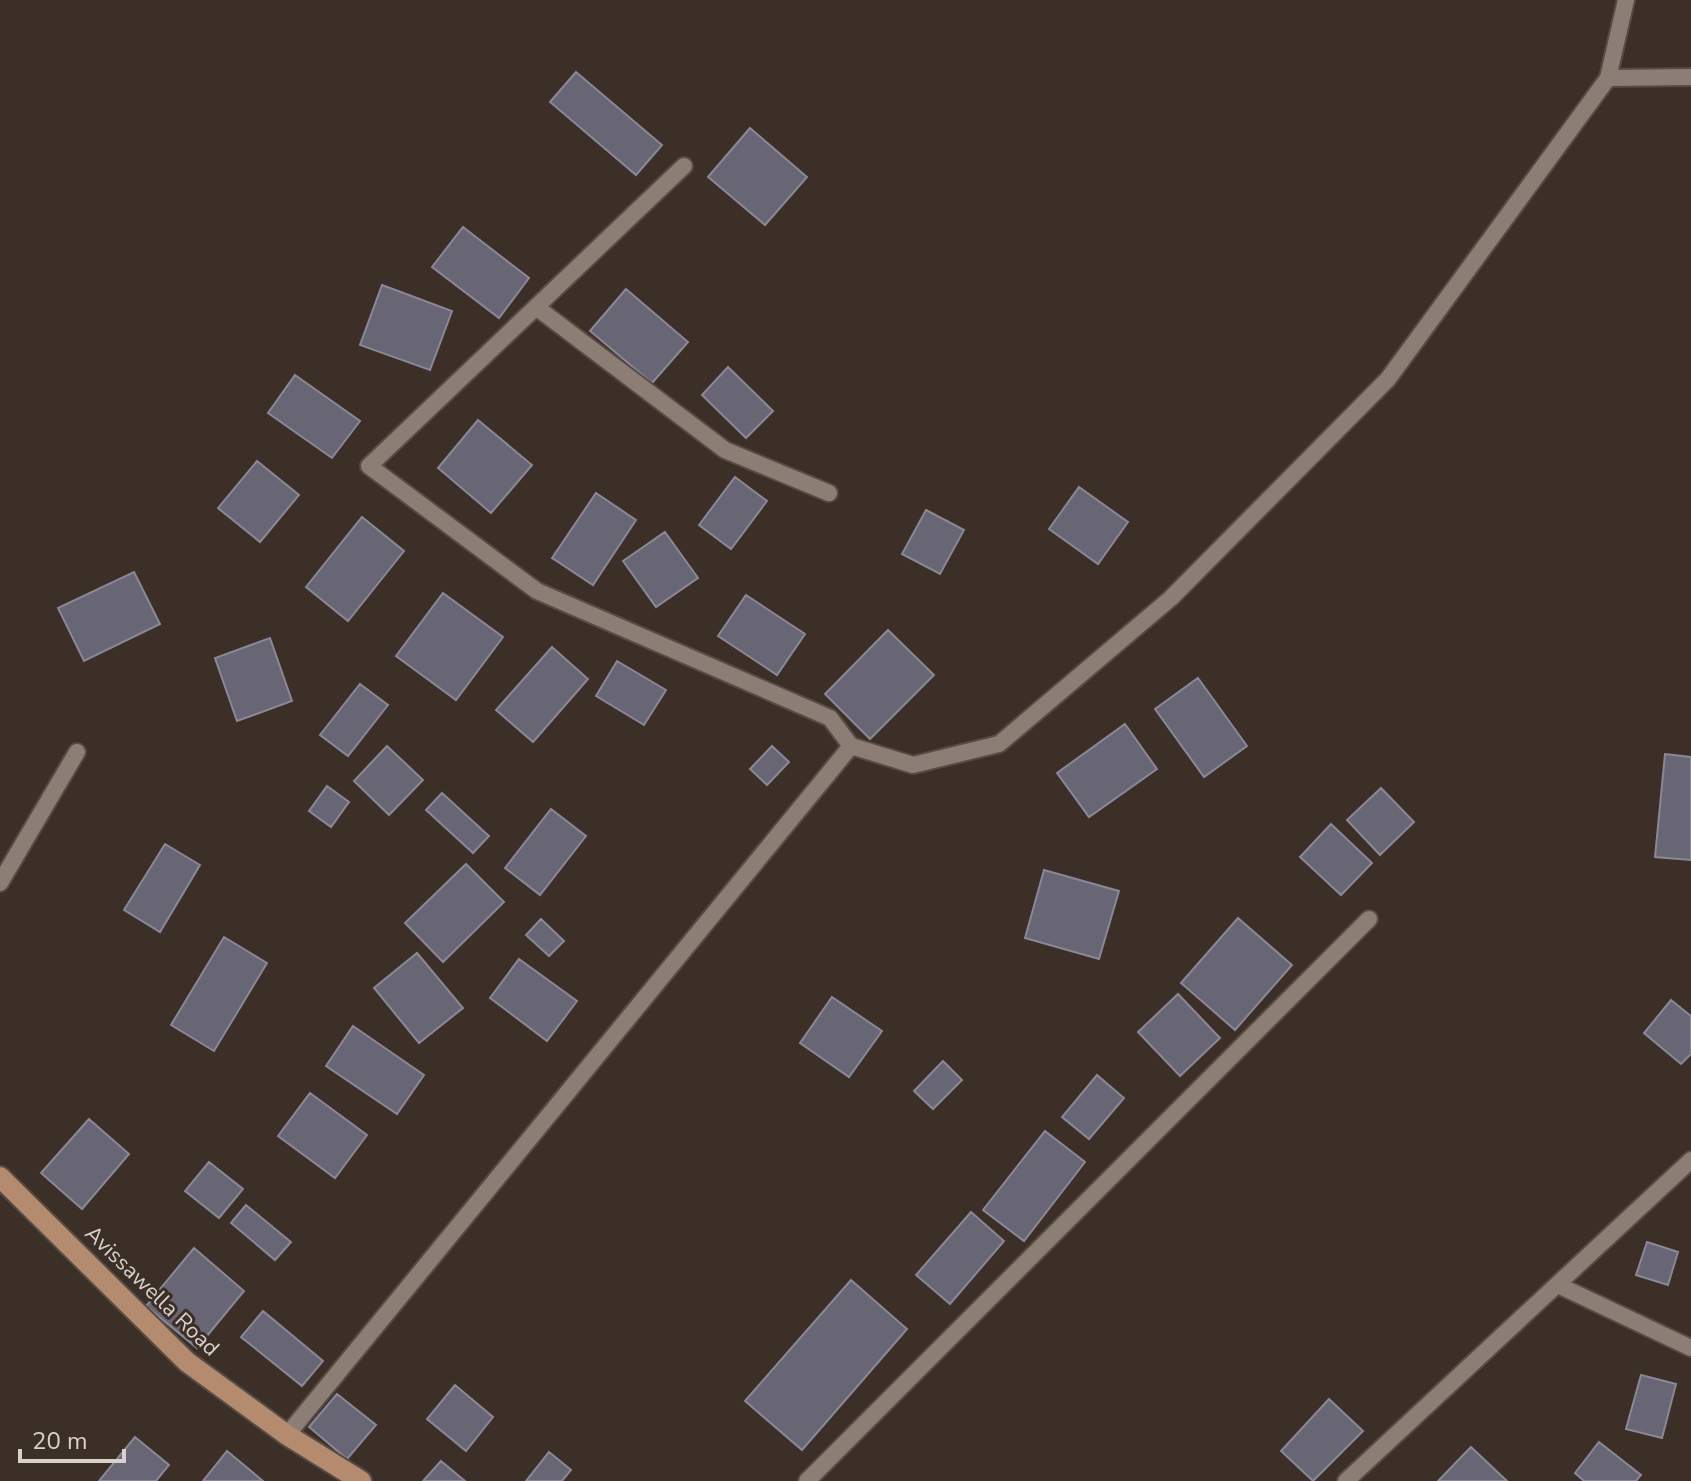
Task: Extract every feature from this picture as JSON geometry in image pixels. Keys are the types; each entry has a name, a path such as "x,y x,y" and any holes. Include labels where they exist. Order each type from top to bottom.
{"main road":[{"name":"Avissawella Road","path":"0,1177 187,1362 287,1435 361,1481"}],"street":[{"path":"684,166 369,466 537,591 830,718 851,746 913,765 999,744 1171,598 1388,379 1608,78 1626,0"},
{"path":"1608,78 1691,77"},
{"path":"536,307 725,450 829,493"},
{"path":"287,1435 851,746"},
{"path":"0,883 77,752"},
{"path":"807,1481 1369,919"},
{"path":"1346,1481 1691,1160"},
{"path":"1558,1285 1691,1348"}],"building":[{"path":"576,72 662,145 636,175 550,102"},
{"path":"750,128 807,177 765,225 708,177"},
{"path":"463,227 529,278 499,318 432,267"},
{"path":"382,285 452,311 430,370 360,345"},
{"path":"626,289 688,342 652,383 590,331"},
{"path":"728,367 773,411 746,438 702,395"},
{"path":"295,375 360,421 332,458 268,413"},
{"path":"478,420 532,465 491,513 438,468"},
{"path":"257,461 299,495 260,542 218,508"},
{"path":"735,477 767,501 731,549 699,525"},
{"path":"1079,487 1128,522 1098,564 1049,529"},
{"path":"596,493 636,520 593,585 552,558"},
{"path":"926,510 964,530 940,574 902,554"},
{"path":"362,517 404,551 348,621 306,587"},
{"path":"665,532 698,578 656,607 623,561"},
{"path":"134,572 160,624 84,661 58,608"},
{"path":"443,593 503,637 456,700 396,656"},
{"path":"746,595 805,634 777,675 718,636"},
{"path":"888,630 934,675 870,739 825,694"},
{"path":"270,638 292,701 237,721 215,658"},
{"path":"552,647 588,679 533,742 496,710"},
{"path":"617,661 666,690 644,725 596,696"},
{"path":"1198,678 1247,746 1204,777 1155,709"},
{"path":"360,684 388,705 348,756 320,735"},
{"path":"1125,724 1157,769 1089,817 1057,773"},
{"path":"387,746 423,780 389,815 354,781"},
{"path":"772,746 789,762 767,785 750,769"},
{"path":"1665,754 1691,757 1691,860 1655,857"},
{"path":"327,786 349,802 331,827 309,811"},
{"path":"1381,788 1414,822 1380,855 1347,820"},
{"path":"442,793 489,836 473,853 426,810"},
{"path":"551,809 586,836 540,895 505,868"},
{"path":"1331,824 1372,863 1341,895 1300,857"},
{"path":"165,844 200,865 160,932 124,910"},
{"path":"466,864 504,902 443,962 405,923"},
{"path":"1044,870 1119,891 1099,959 1025,938"},
{"path":"1238,918 1292,965 1235,1030 1181,983"},
{"path":"541,919 564,941 549,956 526,935"},
{"path":"224,937 267,963 214,1051 171,1025"},
{"path":"417,953 463,1008 419,1043 374,988"},
{"path":"519,959 577,1001 547,1041 490,998"},
{"path":"1178,994 1220,1038 1180,1076 1138,1032"},
{"path":"832,997 882,1031 849,1077 800,1043"},
{"path":"1671,1000 1691,1016 1691,1054 1681,1064 1644,1033"},
{"path":"353,1026 424,1075 397,1114 326,1066"},
{"path":"943,1061 962,1080 933,1109 914,1091"},
{"path":"1097,1075 1124,1098 1089,1139 1062,1117"},
{"path":"310,1093 367,1135 335,1178 278,1136"},
{"path":"89,1119 129,1154 82,1209 41,1173"},
{"path":"1045,1131 1085,1162 1024,1241 983,1210"},
{"path":"209,1162 243,1189 219,1218 185,1191"},
{"path":"246,1205 291,1242 275,1260 231,1223"},
{"path":"971,1212 1004,1241 950,1304 916,1275"},
{"path":"1647,1242 1678,1252 1668,1285 1636,1275"},
{"path":"194,1248 244,1291 197,1348 146,1306"},
{"path":"851,1280 907,1329 802,1450 745,1401"},
{"path":"263,1311 323,1361 302,1386 241,1337"},
{"path":"1641,1375 1676,1384 1662,1438 1626,1429"},
{"path":"455,1385 493,1417 466,1451 427,1419"},
{"path":"337,1394 376,1425 347,1459 309,1427"},
{"path":"1329,1399 1363,1431 1313,1481 1281,1451"},
{"path":"135,1437 169,1465 156,1481 99,1481"},
{"path":"1599,1442 1641,1475 1636,1481 1584,1481 1575,1473"},
{"path":"1471,1447 1507,1481 1438,1481"},
{"path":"227,1451 263,1481 203,1481"},
{"path":"549,1452 571,1470 562,1481 526,1481"},
{"path":"441,1461 465,1481 423,1481"}]}
